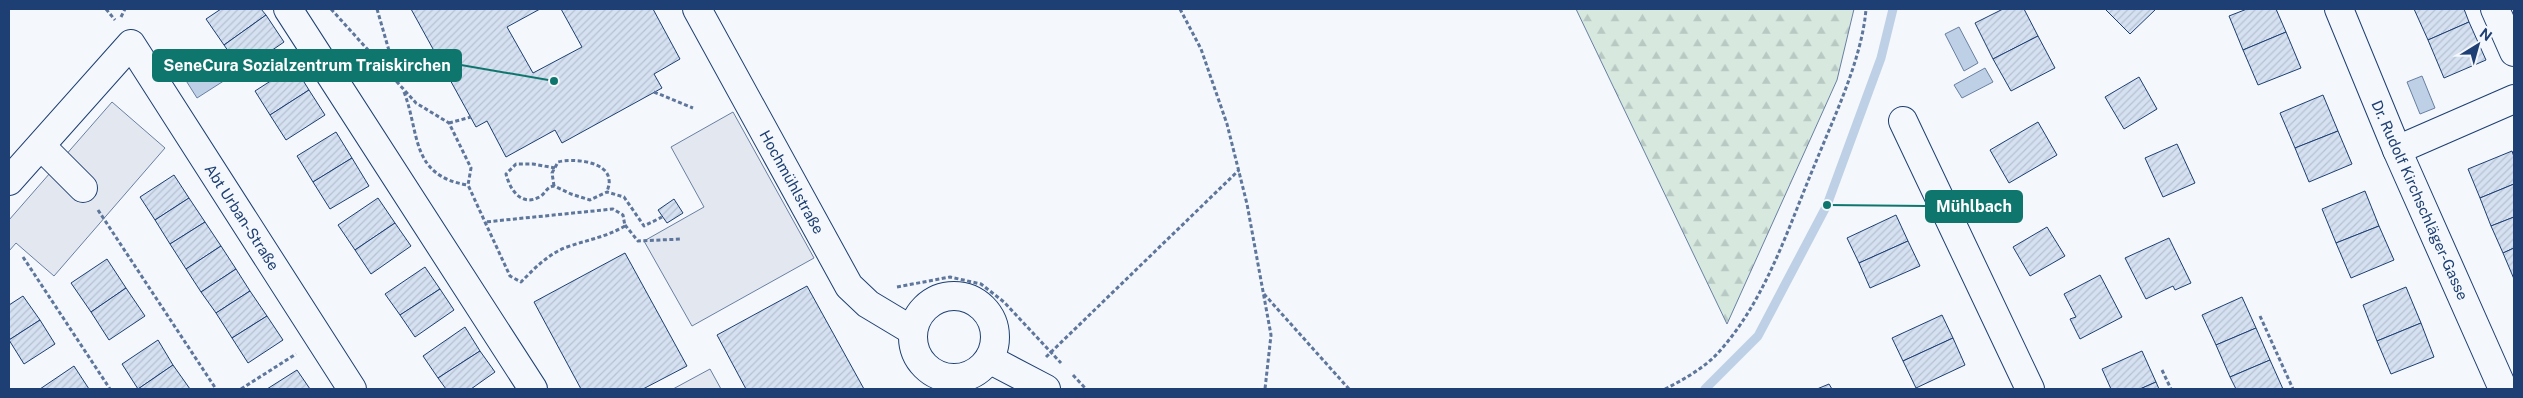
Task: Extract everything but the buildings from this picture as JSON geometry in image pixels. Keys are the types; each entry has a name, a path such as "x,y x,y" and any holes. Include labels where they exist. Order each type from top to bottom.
{"street":[{"path":"288,9 532,389"},
{"name":"Hochmühlstraße","path":"697,9 849,286 868,304 913,331"},
{"name":"Dr. Rudolf Kirchschläger-Gasse","path":"2339,9 2397,150 2503,389"},
{"path":"2495,9 2514,52"},
{"name":"Abt Urban-Straße","path":"40,146 131,44 352,389"},
{"path":"2397,150 2514,99"},
{"path":"1903,121 2030,389"},
{"path":"9,181 40,146 84,188"},
{"path":"949,297 962,297 979,306 992,321 995,334 994,347 989,359 979,370 967,376 936,383 918,358 913,345 913,331 917,318 925,308 936,300 949,297"},
{"path":"989,359 1046,389"}],"path":[{"path":"331,9 416,103 449,123 471,168 468,185 510,276 521,282 540,263 554,253 613,233 625,225"},
{"path":"377,9 390,54 408,103 416,144 434,172 454,183 468,185"},
{"path":"1180,9 1201,49 1228,124 1239,170 1271,335 1265,389"},
{"path":"1665,389 1683,380 1718,354 1753,304 1789,228 1845,90 1865,22 1866,9"},
{"path":"390,54 408,56 420,68 441,63"},
{"path":"654,92 693,108"},
{"path":"449,123 471,117"},
{"path":"554,186 552,174 558,162 569,159 582,160 605,171 610,179 607,192"},
{"path":"554,186 532,199 522,198 510,188 506,174 516,164 533,164 555,168"},
{"path":"1051,352 1239,170"},
{"path":"554,186 590,200 607,192 624,197 644,226 662,217"},
{"path":"84,188 216,389"},
{"path":"485,222 614,209 623,215 625,225 638,241 682,239"},
{"path":"23,257 110,389"},
{"path":"888,284 896,288 950,277 981,284 1004,302 1062,364"},
{"path":"1264,294 1349,389"},
{"path":"2260,316 2293,389"},
{"path":"241,389 320,338"},
{"path":"2162,370 2171,389"},
{"path":"1068,371 1086,389"}],"green space":[{"path":"1576,9 1854,9 1837,80 1727,324"}],"shaded area":[{"path":"112,102 165,148 54,276 16,243 9,251 9,220"},
{"path":"733,112 814,258 692,326 644,241 704,207 671,147"},
{"path":"710,369 721,389 673,389"}],"water":[{"path":"1959,27 1978,63 1964,71 1945,34"},
{"path":"222,56 233,75 197,98 185,79"},
{"path":"1985,68 1993,82 1962,98 1954,85"},
{"path":"2422,76 2435,108 2420,114 2407,82"}],"waterway":[{"path":"1705,389 1758,336 1827,205 1881,58 1893,9"}],"place":[{"name":"SeneCura Sozialzentrum Traiskirchen","path":"554,81"},
{"name":"Mühlbach","path":"1827,205"}]}
